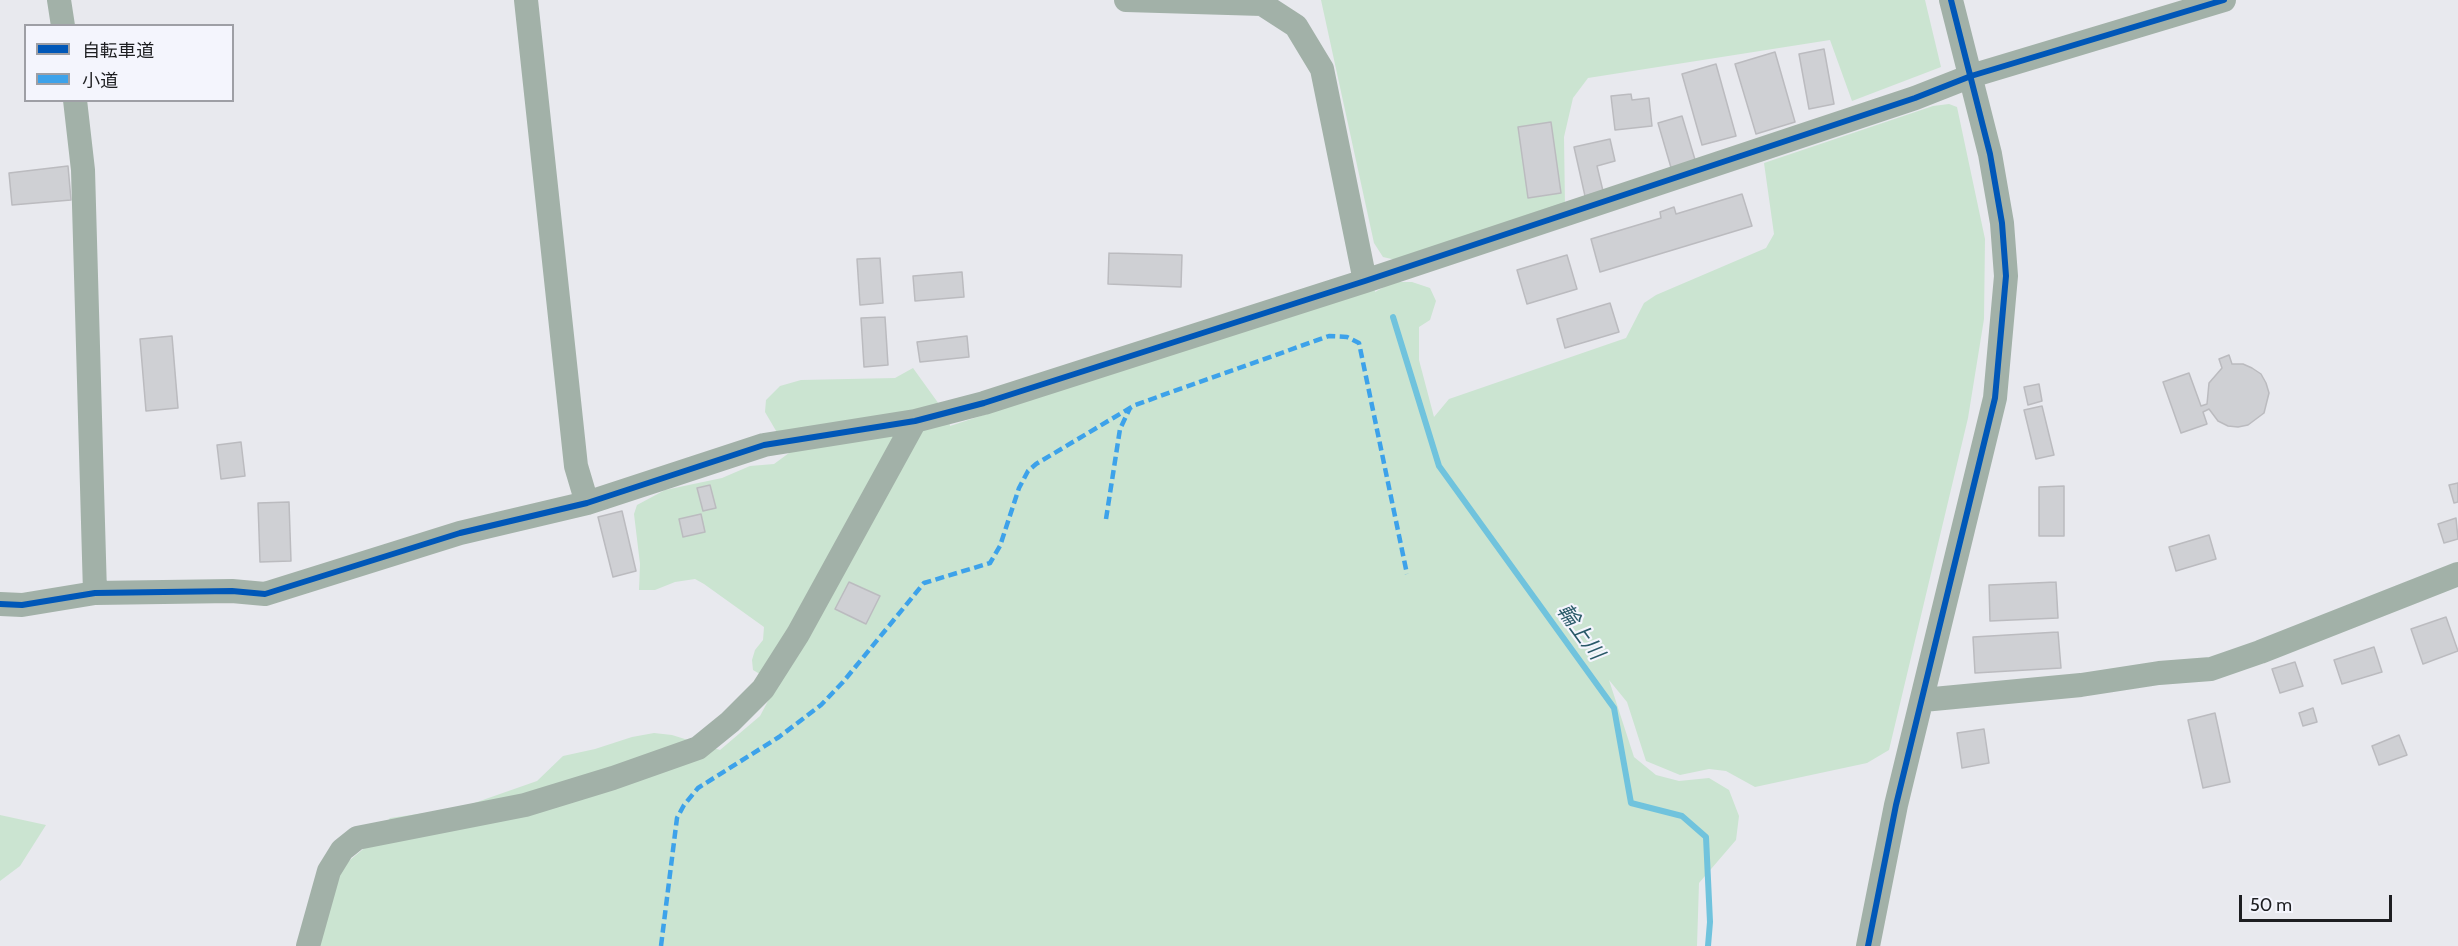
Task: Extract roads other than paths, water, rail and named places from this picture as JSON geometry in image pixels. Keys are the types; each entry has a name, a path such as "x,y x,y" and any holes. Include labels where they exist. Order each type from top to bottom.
{"street":[{"path":"59,0 63,24"},
{"path":"526,0 576,466 587,503"},
{"path":"1126,0 1263,4 1296,26 1322,69 1365,281"},
{"path":"1868,946 1896,805 1995,398 2006,276 2002,223 1992,166 1951,0"},
{"path":"0,604 22,605 95,593 232,591 265,594 460,533 587,503 764,445 915,421 984,403 1365,281 1904,102 1971,76 2224,0"},
{"path":"75,102 82,170 95,593"},
{"path":"308,946 329,871 342,850 357,838 525,805 613,778 698,748 730,722 762,688 798,634 915,421"},
{"path":"1923,700 2081,685 2159,673 2211,669 2458,574"}],"waterway":[{"name":"輪上川","path":"1393,317 1439,466 1614,708 1631,803 1682,816 1706,837 1710,922 1708,946"}]}
